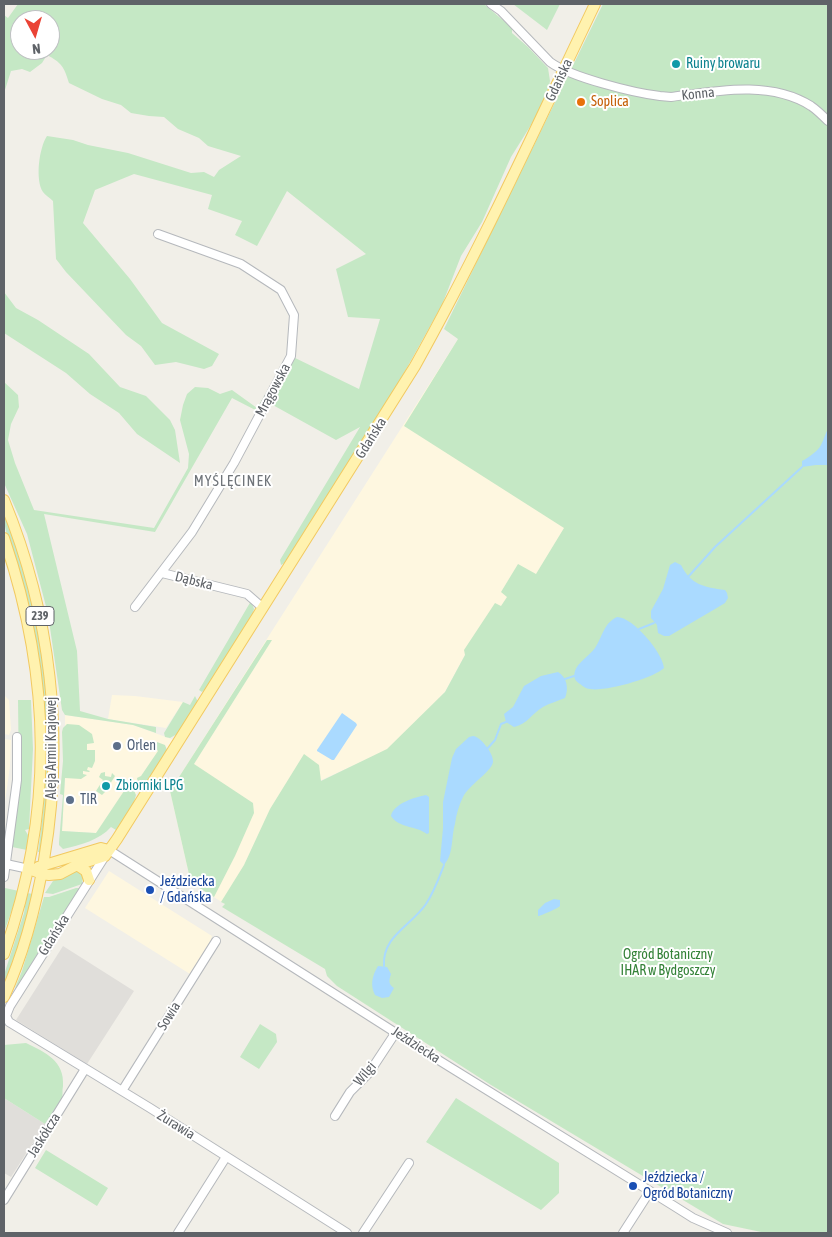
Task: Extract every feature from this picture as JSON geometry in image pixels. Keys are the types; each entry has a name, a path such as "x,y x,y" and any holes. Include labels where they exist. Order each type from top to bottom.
{"main road":[{"name":"Gdańska","path":"107,853 388,412 448,308 595,4"},
{"name":"Aleja Armii Krajowej","path":"4,500 18,535 41,620 48,658 53,708 54,745 53,795 43,870 27,936 4,997"},
{"name":"Aleja Armii Krajowej","path":"4,538 16,575 27,622 40,709 41,748 36,830 29,869 4,954"},
{"path":"48,842 59,855 74,861 86,871 89,880"},
{"path":"29,869 58,874 74,861 107,853"}],"street":[{"name":"Konna","path":"491,4 550,62 563,70 652,95 666,96 744,89 776,93 812,106 828,121"},
{"name":"Mrągowska","path":"158,234 241,264 281,290 294,315 291,356 234,463 192,532 162,573"},
{"name":"Dąbska","path":"135,607 162,573 247,594 263,608"},
{"path":"4,877 17,780 17,737"},
{"name":"Gdańska","path":"6,1016 10,1006 107,853"},
{"name":"Jeździecka","path":"107,853 693,1218 727,1233"},
{"path":"6,864 29,869"},
{"name":"Sowia","path":"122,1091 216,941"},
{"name":"Żurawia","path":"6,1016 9,1022 347,1233"},
{"name":"Wilgi","path":"335,1116 350,1092 369,1073 396,1032"},
{"name":"Jaskółcza","path":"4,1200 85,1069"},
{"path":"178,1233 226,1157"},
{"path":"363,1233 409,1163"},
{"path":"623,1233 650,1191"}],"shaded area":[{"path":"458,339 701,396 465,655 445,692 421,717 387,750 302,789 225,904 191,883 170,791"},
{"path":"4,695 9,700 11,730 9,735 4,734"},
{"path":"112,695 183,702 166,728 108,719"},
{"path":"65,715 133,725 174,740 136,795 96,833 62,831 65,778"},
{"path":"4,739 11,740 10,766 4,809"},
{"path":"109,871 212,936 209,946 190,974 85,908"},
{"path":"63,946 134,991 87,1064 16,1020"},
{"path":"4,1098 45,1124 11,1177 4,1173"}],"green space":[{"path":"18,4 484,4 512,28 512,33 548,68 550,81 547,95 536,117 511,157 482,222 461,256 442,305 380,416 285,563 281,565 280,560 360,427 336,440 271,404 265,415 232,398 155,532 44,514 77,651 80,711 108,719 156,727 156,733 133,725 65,715 62,710 48,614 27,534 4,483 4,382 18,395 19,407 11,424 8,440 34,510 154,528 188,468 189,454 180,420 187,394 195,387 208,388 220,394 232,390 257,408 272,383 275,385 291,356 359,389 380,319 348,317 336,269 366,254 287,191 257,246 235,235 242,221 208,209 212,195 134,174 95,190 83,223 130,279 162,323 219,354 212,366 204,369 176,362 155,365 141,346 126,335 56,259 53,201 43,192 39,180 39,164 44,141 47,136 73,140 128,153 191,173 204,172 214,177 219,170 241,156 208,146 199,138 178,129 164,117 131,113 121,105 102,99 69,83 62,66 56,60 60,60 60,10 14,10"},
{"path":"513,4 560,4 547,30"},
{"name":"Ogród Botaniczny IHAR w Bydgoszczy","path":"603,4 828,4 828,1233 766,1233 723,1224 491,1085 337,986 327,976 325,969 222,907 225,904 221,902 244,865 270,809 304,754 319,765 321,781 387,749 445,692 465,655 464,650 495,603 501,606 507,597 501,592 518,564 536,574 564,528 404,426 458,339 444,329"},
{"path":"4,15 8,18 10,15 10,60 44,60 30,72 22,69 11,71 4,93"},
{"path":"4,292 16,308 38,320 89,354 120,387 146,396 170,420 175,430 180,463 137,434 119,413 90,394 66,373 4,333"},
{"path":"4,511 32,596 47,682 50,770 42,852 38,852 46,765 41,679 31,621 6,532"},
{"path":"251,601 254,609 252,616 207,688 202,692 199,690"},
{"path":"267,640 272,640 194,764 253,803 254,813 214,897 191,883 170,791"},
{"path":"195,696 198,702 179,733 170,738 165,737 164,733 183,702 190,705"},
{"path":"18,700 31,700 33,749 29,829 25,830 28,835 27,850 12,847 19,781"},
{"path":"67,724 79,725 92,734 94,743 87,744 87,750 95,750 95,761 92,768 88,767 87,770 89,772 83,771 83,774 87,775 81,779 65,778 62,831 96,833 126,788 133,788 136,795 134,802 116,830 111,827 95,839 63,849 59,845 63,795 60,794 63,761 62,732"},
{"path":"157,742 165,745 167,750 143,787 138,784 137,778 141,776 158,751 155,747"},
{"path":"105,772 105,776 111,777 112,773 115,776 110,784 106,781 101,788 106,791 102,795 96,791 103,780 99,777 101,773"},
{"path":"74,870 83,876 82,884 53,894 45,893 53,881"},
{"path":"5,888 19,891 4,932 4,894"},
{"path":"80,888 15,988 22,971 44,897"},
{"path":"27,893 33,894 19,944 4,985 4,975 24,913"},
{"path":"260,1024 276,1034 277,1042 259,1069 240,1057"},
{"path":"26,1043 52,1058 61,1070 63,1077 62,1098 45,1124 4,1098 4,1045"},
{"path":"456,1098 559,1163 559,1193 541,1210 426,1142"},
{"path":"46,1150 108,1188 97,1206 35,1168"}],"water":[{"path":"828,429 828,465 802,467 802,461 820,447"},
{"path":"675,562 681,565 694,581 704,586 725,590 728,598 725,603 715,609 669,636 664,636 658,633 657,625 651,618 651,611 663,589 670,565"},
{"path":"617,617 624,619 639,629 653,645 664,668 650,676 629,683 606,688 586,688 576,680 575,671 595,648 609,623"},
{"path":"558,672 566,684 565,698 543,707 519,726 514,727 506,722 504,714 513,707 524,686 541,676"},
{"path":"342,713 357,725 334,760 332,760 317,750"},
{"path":"473,736 480,739 486,746 493,762 489,770 463,797 456,817 451,851 444,865 440,861 443,802 452,758 456,749 469,737"},
{"path":"426,795 429,797 429,833 427,834 418,829 403,825 391,816 400,805 411,799"},
{"path":"554,899 560,900 560,906 538,916 538,910 545,903"},
{"path":"378,966 387,967 391,974 389,982 394,988 389,997 382,998 375,995 373,991 372,980"}],"waterway":[{"path":"688,577 715,547 802,467"},
{"path":"639,629 654,623"},
{"path":"565,679 574,676"},
{"path":"487,749 495,740 501,724 506,722"},
{"path":"384,966 385,956 392,939 426,904 444,865"}],"place":[{"name":"Ruiny browaru","path":"676,64"},
{"name":"Soplica","path":"581,102"},
{"name":"Orlen","path":"117,746"},
{"name":"Zbiorniki LPG","path":"106,786"},
{"name":"TIR","path":"70,800"},
{"name":"Jeździecka / Gdańska","path":"150,890"},
{"name":"Jeździecka / Ogród Botaniczny","path":"633,1186"}],"district":[{"name":"MYŚLĘCINEK","path":"233,481"}]}
